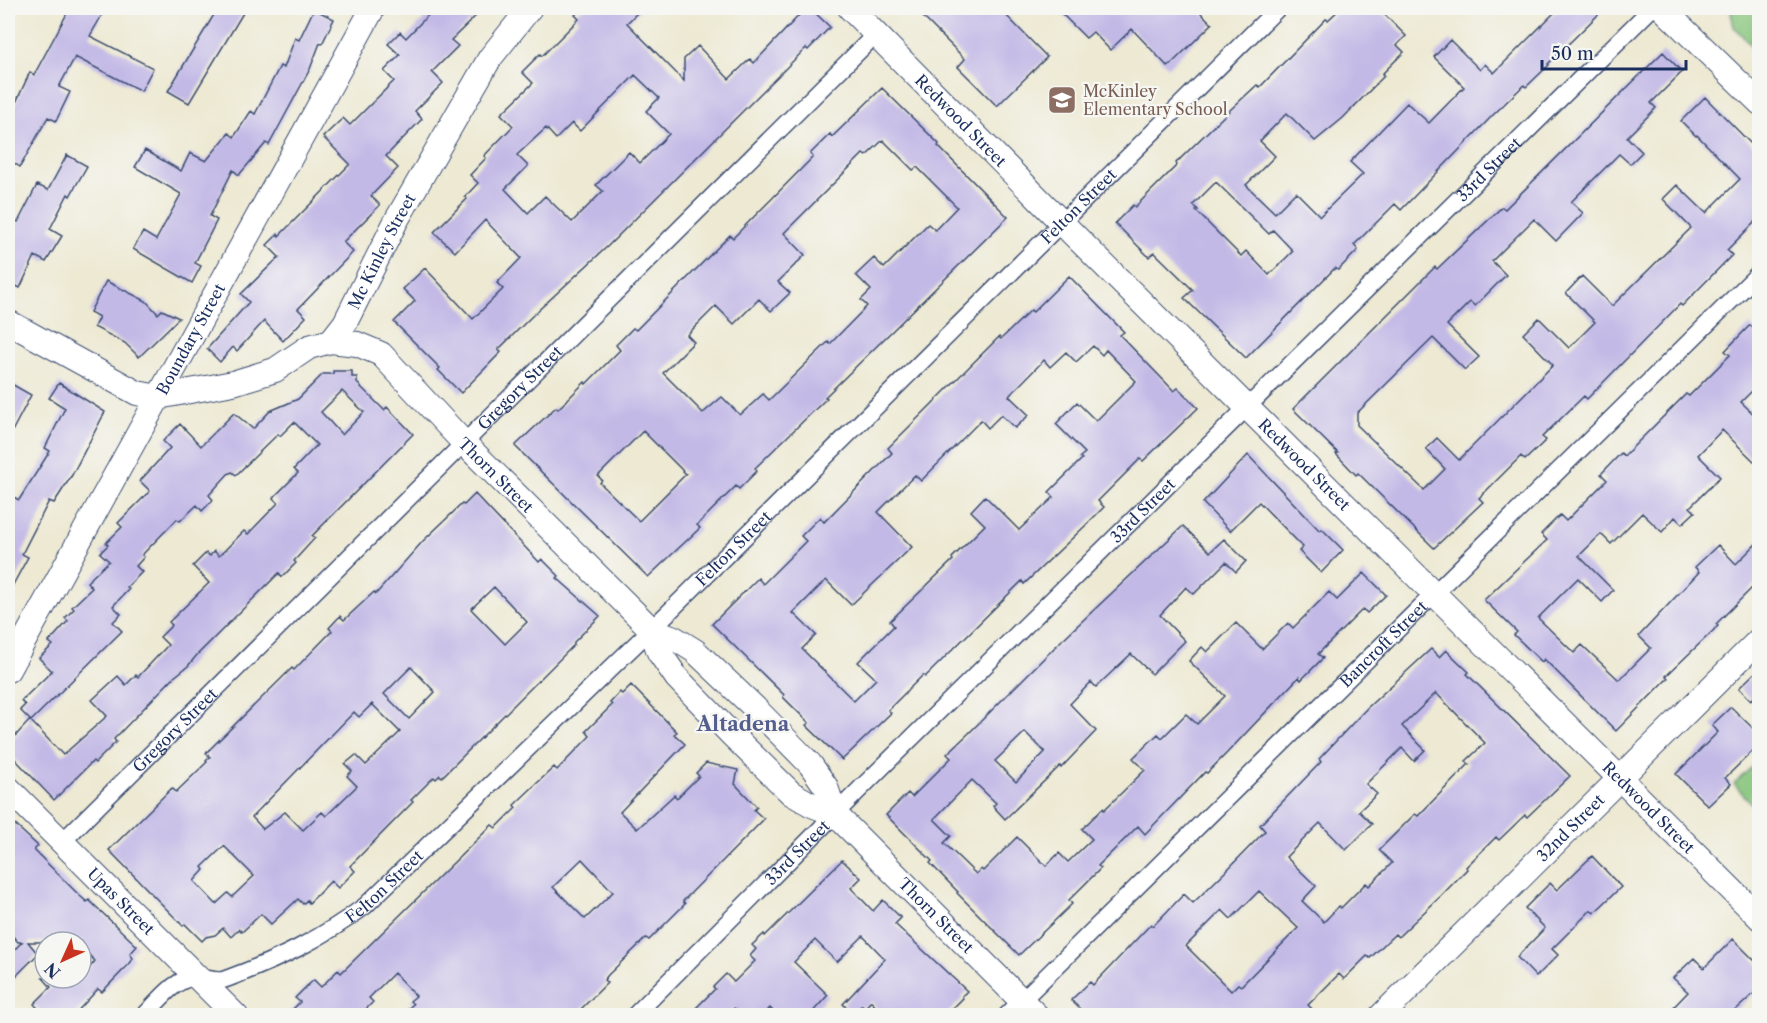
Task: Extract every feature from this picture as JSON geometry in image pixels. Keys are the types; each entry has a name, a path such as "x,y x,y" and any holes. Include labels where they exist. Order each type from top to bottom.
{"street":[{"name":"Boundary Street","path":"8,670 373,8"},
{"name":"Mc Kinley Street","path":"331,341 345,323 396,220 484,68 530,8"},
{"name":"Redwood Street","path":"850,8 1760,918"},
{"name":"Felton Street","path":"144,1016 179,981 197,977 221,981 272,962 316,940 365,906 651,629 1278,8"},
{"name":"33rd Street","path":"633,1016 1652,8"},
{"path":"1662,8 1760,103"},
{"name":"Gregory Street","path":"62,842 876,34"},
{"name":"Bancroft Street","path":"1022,1010 1434,593 1760,272"},
{"path":"8,322 137,393 158,397 233,383 275,370 309,347 331,341"},
{"name":"Thorn Street","path":"331,341 357,344 381,354 464,442 651,629 674,638 695,651 756,709 810,764 826,787 835,814"},
{"name":"Thorn Street","path":"651,629 659,652 677,678 731,734 791,793 835,814 1022,1010"},
{"name":"32nd Street","path":"1381,1016 1760,639"},
{"name":"Upas Street","path":"8,788 236,1016"}],"green space":[{"path":"1730,8 1759,8 1759,54 1734,27"},
{"path":"1759,760 1759,812 1734,784"}],"building":[{"path":"70,8 106,8 90,36 153,68 141,91 75,57 59,87 70,92 56,121 48,117 20,167 8,159 8,120 30,72 34,75"},
{"path":"218,8 246,8 189,103 168,91"},
{"path":"435,8 484,8 451,40 458,46 432,72 443,83 415,111 422,119 386,156 398,168 371,196 380,205 343,242 353,252 298,309 306,317 283,341 264,321 237,351 233,347 220,362 207,349 249,302 241,294 279,257 267,245 278,234 279,236 350,164 323,137 343,118 350,125 394,81 384,71 400,55 388,44 400,32 406,38"},
{"path":"582,8 642,8 627,23 684,81 684,59 698,46 729,79 750,59 754,63 806,8 810,8 830,27 808,50 806,48 608,246 531,317 498,350 501,352 461,393 438,370 440,368 394,322 415,301 403,289 425,268 473,319 503,289 497,283 521,258 485,220 455,252 434,232 467,199 465,197 478,183 470,175 486,158 484,156 513,126 501,114 533,83 522,72 540,54 542,56 579,19 575,15","holes":["635,75 659,98 646,111 669,134 640,163 629,152 596,185 603,191 572,222 545,196 528,213 505,189 528,166 517,155 546,128 556,139 572,123 580,131"]},
{"path":"914,8 999,8 1047,57 997,106 958,67 965,59"},
{"path":"1056,8 1196,8 1212,24 1168,67 1132,29 1110,50 1093,32 1086,38"},
{"path":"1341,8 1378,8 1406,36 1397,45 1404,52 1343,118 1315,141 1287,113 1260,141 1275,156 1246,185 1275,213 1296,192 1320,216 1363,174 1350,162 1407,103 1429,123 1464,87 1434,57 1450,40 1480,70 1485,64 1494,73 1559,8 1605,8 1526,87 1524,85 1493,115 1401,210 1395,204 1354,245 1358,250 1338,270 1335,268 1246,358 1184,298 1193,290 1154,252 1149,257 1115,223 1133,205 1135,207 1230,110 1257,85 1260,87 1326,19 1328,20","holes":["1216,182 1269,234 1273,230 1293,251 1269,275 1246,251 1241,256 1196,211 1198,210 1193,205"]},
{"path":"314,9 334,19 269,145 266,143 239,175 233,170 210,216 217,220 195,263 201,266 192,283 133,249 143,232 156,240 181,194 135,167 145,150 181,171 190,153 206,161 229,133 234,137 251,111 255,114 280,66 284,68 295,38 299,40"},
{"path":"1663,52 1682,72 1651,103 1656,108 1627,137 1642,152 1630,164 1619,154 1571,202 1583,213 1556,241 1534,219 1492,261 1506,275 1475,306 1470,302 1447,325 1479,357 1465,370 1433,338 1357,413 1357,425 1424,490 1445,469 1426,449 1437,438 1459,460 1553,365 1523,334 1539,318 1569,348 1595,322 1566,293 1582,276 1612,306 1691,228 1663,199 1677,185 1706,213 1740,179 1681,121 1705,97 1760,153 1760,217 1727,250 1732,255 1682,306 1680,304 1587,399 1584,396 1542,437 1546,440 1525,460 1521,456 1479,498 1483,502 1434,548 1358,473 1356,475 1336,454 1338,453 1293,409 1435,267 1437,269 1502,207 1505,209"},
{"path":"882,88 1008,217 825,397 827,398 755,468 757,471 739,489 736,486 697,525 700,528 648,577 515,446 556,407 558,409 585,382 586,384 620,350 616,345 633,328 636,330 730,235 733,238 813,157 810,154 830,134 832,137","holes":["883,140 913,170 917,167 957,207 935,230 928,224 884,268 874,258 856,275 871,290 861,300 867,306 830,344 828,342 769,400 763,394 740,415 722,397 703,413 663,373 694,342 687,335 716,306 734,324 759,299 771,311 790,293 778,282 805,255 784,233 863,154 866,156","643,431 686,474 639,521 600,483 602,480 598,476"]},
{"path":"67,155 87,166 70,196 68,194 50,229 62,236 46,262 35,256 20,288 8,282 8,215 18,222 37,185 48,190"},
{"path":"1069,276 1124,332 1120,335 1174,391 1178,388 1198,408 1143,461 1140,459 1098,501 1104,507 1024,584 1022,581 925,677 923,675 888,710 891,713 842,760 806,725 809,723 783,697 784,695 712,624 758,578 763,584 806,541 801,536 820,517 824,522 892,453 888,448 999,337 1001,339 1031,310 1033,312","holes":["1093,346 1102,355 1106,350 1136,381 1096,421 1077,402 1056,424 1085,453 1080,457 1082,459 1049,492 1054,497 1019,530 985,496 971,511 985,525 952,558 953,560 890,621 894,626 858,662 876,679 854,701 802,649 816,635 793,613 826,580 851,605 912,547 878,512 915,475 921,481 981,420 988,428 1001,415 1015,428 1029,415 1009,396 1044,360 1050,367 1066,352 1076,362"]},
{"path":"106,281 146,301 158,314 162,310 179,318 139,357 125,343 94,327 99,317 90,312"},
{"path":"1750,325 1760,335 1760,383 1741,402 1760,420 1760,467 1722,430 1698,455 1720,477 1690,507 1695,512 1682,524 1675,517 1662,532 1642,513 1611,544 1601,534 1579,556 1613,590 1602,602 1578,578 1538,618 1574,653 1582,645 1619,680 1651,648 1639,636 1699,572 1695,567 1718,545 1736,564 1760,540 1760,580 1616,731 1544,659 1542,662 1514,635 1517,632 1484,600 1547,540 1541,534 1560,515 1566,521 1607,480 1601,474 1621,453 1624,456 1686,394 1689,396 1730,355 1725,351"},
{"path":"333,371 352,371 352,377 357,377 357,383 384,410 387,407 413,434 312,536 315,538 294,561 296,563 282,577 279,573 114,739 116,742 95,763 93,761 54,800 15,759 8,766 8,744 30,720 20,710 25,705 21,701 52,671 39,658 53,645 49,642 68,621 65,618 74,609 72,607 92,588 87,582 109,561 100,553 108,545 106,543 122,527 118,523 150,491 140,481 170,448 163,441 180,424 201,446 234,413 253,429 270,411 298,399 323,374 333,374","holes":["342,391 364,412 342,435 321,412","294,422 317,445 294,469 298,473 273,498 278,503 248,534 244,531 219,556 214,551 210,556 206,553 193,566 209,583 169,622 172,625 160,637 168,645 138,677 136,675 126,685 118,676 92,700 107,716 63,755 31,721 122,631 113,622 121,614 113,606 142,572 136,566 144,557 142,555 177,519 180,521 197,505 202,511 213,500 209,495 228,474 232,472 236,475 278,434 280,436"]},
{"path":"8,382 31,395 8,439"},
{"path":"59,383 105,412 72,475 54,503 49,501 22,554 28,557 8,594 8,494 19,500 50,451 45,448 65,408 49,398"},
{"path":"1248,455 1320,531 1322,529 1343,550 1321,573 1299,551 1303,547 1259,502 1230,531 1203,503"},
{"path":"475,494 539,562 542,559 559,576 557,578 600,616 442,777 440,775 436,779 434,777 411,800 413,802 350,866 355,871 338,888 331,881 309,903 307,900 303,904 298,899 271,924 261,914 242,932 239,929 231,937 223,928 202,941 185,924 183,926 109,850 172,788 176,792 207,762 210,757 206,753 292,668 294,670 332,631 329,628 340,616 344,620 374,592 376,594 423,541 462,504 464,505","holes":["494,587 527,622 505,644 471,609","411,667 435,692 409,719 384,694","372,704 400,732 366,765 356,755 345,764 352,771 347,776 357,786 326,816 322,812 303,830 285,812 263,829 252,817 354,712 359,717","224,846 254,876 232,897 228,893 216,904 194,881 204,870 202,867"]},
{"path":"1183,526 1210,552 1224,539 1246,561 1236,572 1226,562 1194,594 1186,587 1160,615 1185,641 1152,674 1131,654 1096,687 1091,682 1070,704 1096,731 1061,768 1060,766 1005,819 993,806 996,803 972,780 934,819 951,836 944,843 976,874 981,869 983,871 1017,837 1046,866 1059,853 1068,862 1092,839 1082,829 1145,770 1133,758 1158,734 1162,738 1186,714 1197,724 1225,696 1189,661 1202,647 1207,652 1236,623 1262,649 1288,623 1293,628 1329,592 1337,600 1364,573 1386,595 1367,613 1363,609 1318,654 1323,658 1301,680 1299,677 1226,754 1207,773 1205,772 1145,834 1138,826 1098,866 1101,868 1069,900 1072,904 1019,955 957,893 930,863 932,861 886,815 908,793 912,797 951,758 947,754 1061,641","holes":["1025,732 1045,752 1016,782 995,761"]},
{"path":"1431,649 1439,657 1446,650 1469,672 1467,674 1570,776 1527,817 1525,815 1499,840 1496,837 1441,896 1398,937 1395,934 1370,958 1367,956 1344,979 1339,974 1308,1005 1319,1016 1087,1016 1071,1000 1090,982 1093,985 1151,924 1153,926 1184,894 1193,903 1225,872 1265,831 1260,825 1321,762 1319,759 1367,708","holes":["1436,693 1485,743 1466,761 1469,764 1418,816 1415,814 1379,850 1392,863 1369,886 1366,883 1324,922 1302,901 1316,886 1286,857 1320,823 1346,850 1372,824 1359,811 1377,794 1366,784 1402,748 1414,761 1425,750 1402,726","1259,891 1298,928 1241,986 1238,984 1231,991 1186,946 1222,910 1231,919"]},
{"path":"1760,668 1760,692 1751,700 1739,688"},
{"path":"631,685 677,732 674,734 685,744 620,812 637,829 674,795 677,798 699,776 696,773 706,763 738,770 735,784 757,807 754,810 764,819 683,901 685,904 649,940 646,938 608,975 604,980 607,983 574,1016 401,1016 413,1004 410,1001 416,996 394,973 369,998 373,1002 359,1016 286,1016 300,1002 295,998 307,986 314,980 321,987 338,970 341,973 492,825 496,828 516,808 514,805 554,767 557,770 590,736 586,731 612,705 610,703 620,692 622,694","holes":["582,859 613,892 585,919 553,887"]},
{"path":"1731,707 1760,735 1760,744 1725,778 1731,784 1708,806 1676,774 1718,732 1712,725"},
{"path":"8,818 38,846 34,850 80,896 87,902 89,900 137,946 130,954 133,958 131,962 102,992 98,989 73,1016 45,1016 34,1004 48,990 93,990 93,963 95,961 93,959 93,930 33,930 33,942 28,942 33,948 33,959 8,984 8,956 22,942 18,942 8,931"},
{"path":"1592,856 1621,887 1594,913 1591,910 1552,949 1558,955 1536,977 1517,957 1545,928 1525,908 1550,883 1557,890"},
{"path":"842,860 861,878 851,888 873,911 883,900 901,918 895,924 967,991 962,996 963,998 945,1016 883,1016 871,1001 865,1008 862,1005 853,1014 843,1004 885,959 863,936 837,962 815,940 794,962 828,995 809,1016 778,1016 770,1008 762,1016 741,1016 734,1008 726,1016 688,1016 715,989 713,987 726,974 734,982 755,961 750,956 756,949 752,945 764,934 765,936"},
{"path":"1733,939 1760,966 1760,988 1729,1016 1665,1016 1688,992 1673,978 1694,958 1704,968"}],"place":[{"name":"McKinley Elementary School","path":"1062,100"}],"district":[{"name":"Altadena","path":"743,724"}]}
